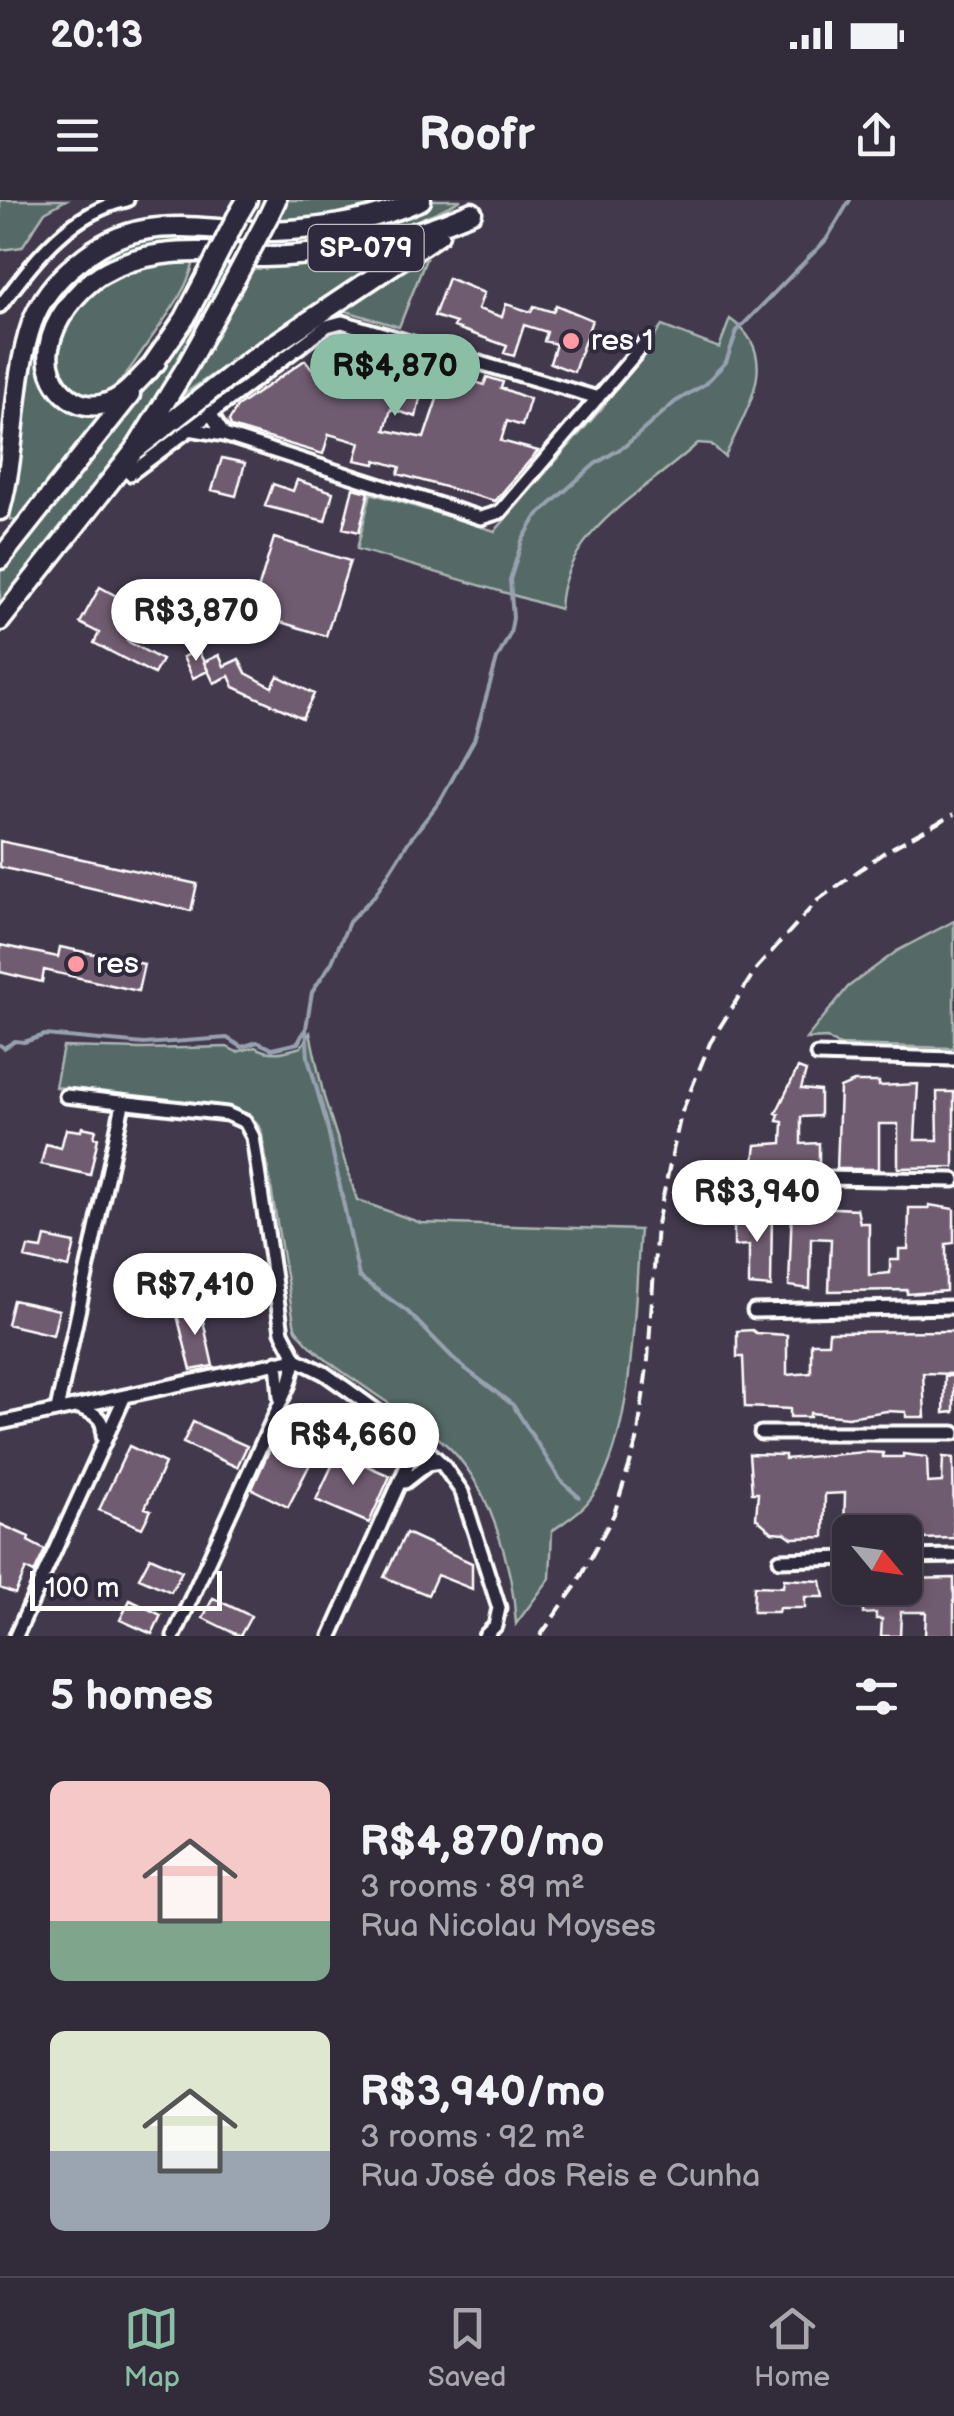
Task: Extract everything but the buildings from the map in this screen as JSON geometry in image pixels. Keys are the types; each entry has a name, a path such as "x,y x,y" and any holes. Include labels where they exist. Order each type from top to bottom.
{"main road":[{"name":"SP-079","path":"0,510 8,480 26,343 35,314 52,286 90,251 137,231 241,212 271,231 343,226 421,200"},
{"name":"SP-079","path":"130,462 246,363 490,200"},
{"path":"0,621 130,462 188,366 272,207"},
{"path":"0,559 156,362 241,212"},
{"name":"SP-079","path":"156,362 110,402 85,404 72,401 55,383 48,349 64,311 79,293 96,278 132,259 205,252 255,257 352,251 397,241 472,212"}],"street":[{"path":"0,306 59,234 98,209 126,200"},
{"path":"130,462 189,429 327,326 342,322 598,398"},
{"path":"189,429 224,434 490,518 500,512 643,345"},
{"path":"210,413 224,434"},
{"path":"817,1055 954,1060"},
{"path":"66,1096 227,1114 244,1122 253,1137 282,1332 296,1359 324,1374 418,1441 462,1492 500,1608 495,1626 485,1636"},
{"path":"56,1410 123,1104"},
{"path":"757,1177 954,1180"},
{"path":"754,1311 954,1308"},
{"path":"0,1423 296,1359"},
{"path":"174,1636 296,1359"},
{"path":"277,1362 281,1391 278,1406"},
{"path":"16,1636 124,1398"},
{"path":"76,1406 100,1418 104,1427 102,1446"},
{"path":"761,1433 954,1432"},
{"path":"330,1636 418,1441"},
{"path":"395,1493 412,1474 439,1462"},
{"path":"922,1557 954,1556"},
{"path":"780,1560 832,1559"}],"green space":[{"path":"0,200 66,200 45,212 22,247 0,250"},
{"path":"284,200 389,200 319,218 275,219"},
{"path":"434,200 461,200 366,236 264,251 271,238 418,208"},
{"path":"208,231 201,244 78,285 43,375 106,413 16,521 11,520 12,487 31,364 49,307 64,284 85,263 113,247 155,234"},
{"path":"414,238 175,400 219,332 255,262"},
{"path":"413,258 426,259 399,327 346,311 350,303"},
{"path":"194,260 174,305 116,386 91,397 64,383 55,365 57,340 72,313 94,288 133,266"},
{"path":"224,260 234,263 181,362 135,431 0,607 0,572 157,374"},
{"path":"730,319 755,349 758,366 750,402 725,457 711,444 698,443 611,514 576,556 565,581 560,609 357,549 371,493 495,531 602,408 662,326 719,348"},
{"path":"954,921 954,1048 837,1045 827,1038 806,1039 848,987 897,951"},
{"path":"310,1033 324,1097 357,1200 421,1223 640,1230 629,1372 615,1446 588,1502 552,1531 550,1578 516,1624 504,1551 485,1501 459,1458 425,1428 330,1363 295,1328 261,1129 250,1115 226,1106 55,1087 63,1047 227,1047 237,1052 255,1047 278,1052 301,1047"}],"waterway":[{"path":"0,1045 4,1048 15,1041 45,1035 144,1044 227,1038 242,1047 257,1042 272,1049 298,1043 306,1028 312,992 332,962 349,922 375,895 440,801 474,740 497,659 510,634 510,580 522,541 536,517 595,464 625,446 675,402 705,384 726,362 737,331 826,240 850,200"},
{"path":"306,1028 308,1058 327,1125 359,1277 408,1312 458,1363 513,1405 561,1481 579,1497"}],"railway":[{"path":"540,1636 575,1587 614,1514 637,1441 648,1360 657,1224 681,1114 710,1043 756,969 818,900 886,851 954,814"}],"place":[{"name":"res 1","path":"571,341"},
{"name":"res","path":"76,964"}]}
